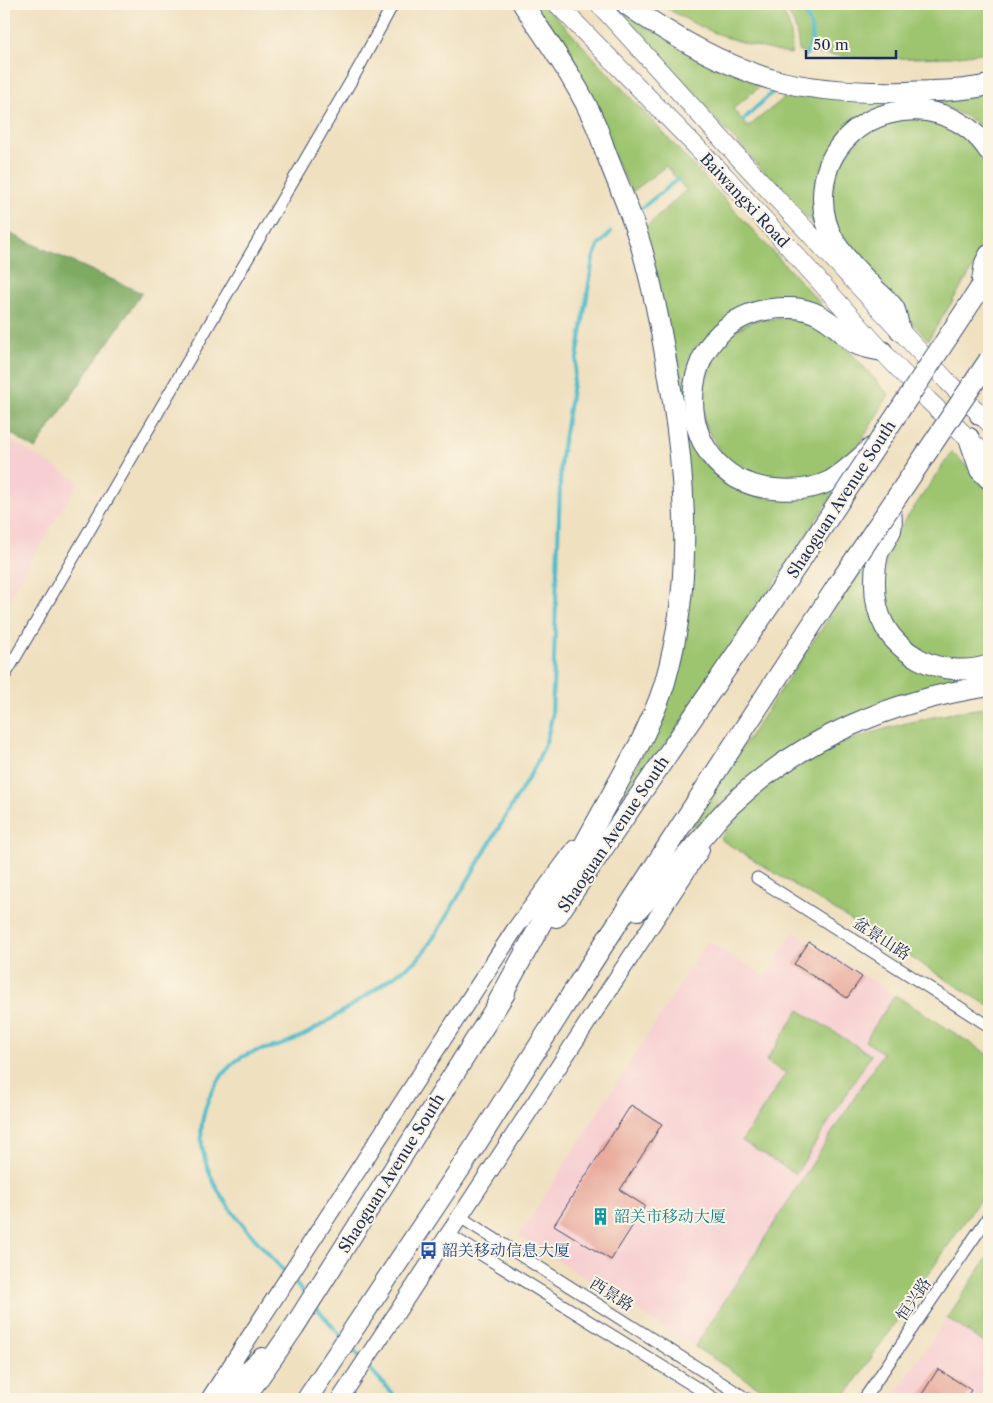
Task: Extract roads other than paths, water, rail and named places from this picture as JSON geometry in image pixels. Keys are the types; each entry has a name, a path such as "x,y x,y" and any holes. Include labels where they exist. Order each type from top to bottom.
{"highway":[{"path":"497,1004 640,744 665,683 675,636 683,575 685,521 684,482 675,413 661,326 642,251 597,127 581,96 523,4"},
{"path":"626,4 665,31 687,43 745,70 778,80 816,87 885,93 956,90 989,85"},
{"path":"900,330 894,310 841,252 826,224 823,197 824,182 829,166 837,150 852,132 866,122 887,113 906,110 926,111 963,123 976,134 989,151"},
{"path":"985,281 985,263 989,255"},
{"name":"Shaoguan Avenue South","path":"244,1399 322,1283 497,1004 800,561 985,281"},
{"path":"879,441 846,470 830,481 811,488 797,490 769,489 735,477 723,468 711,454 696,426 693,411 696,373 708,348 725,328 750,314 764,310 802,309 814,312 828,320 855,344 882,351"},
{"path":"307,1399 470,1154 589,966 837,586 989,360"},
{"path":"969,438 980,470 989,479"},
{"path":"891,507 891,528 878,554 875,571 875,588 878,613 881,621 895,643 920,660 944,668 959,670 989,665"},
{"path":"589,966 729,806 768,772 812,744 844,727 890,710 989,686"},
{"path":"219,1399 298,1320"}],"main road":[{"name":"Baiwangxi Road","path":"557,4 725,176 929,401 989,458"},
{"name":"Baiwangxi Road","path":"599,4 739,158 948,382 986,419"}],"street":[{"path":"4,677 358,69 393,4"},
{"path":"340,1399 729,806"},
{"path":"209,1399 515,929 598,818"},
{"name":"盆景山路","path":"757,878 989,1026"},
{"name":"恒兴路","path":"864,1399 989,1216"},
{"name":"西景路","path":"460,1217 747,1399"},
{"path":"448,1234 716,1399"}],"waterway":[{"path":"797,4 810,22 812,29 811,42 805,56"},
{"path":"743,120 778,87"},
{"path":"637,212 678,179"},
{"path":"286,1273 236,1216 221,1195 210,1173 203,1150 202,1126 208,1101 223,1074 241,1058 256,1051 281,1045 306,1034 348,1008 416,961 439,929 536,765 546,742 552,717 561,458 593,259 598,246 611,232"},
{"path":"292,1280 306,1295"},
{"path":"315,1306 342,1337"},
{"path":"350,1346 362,1359"},
{"path":"366,1364 397,1399"}],"place":[{"name":"韶关市移动大厦","path":"600,1216"},
{"name":"韶关移动信息大厦","path":"428,1250"}]}
